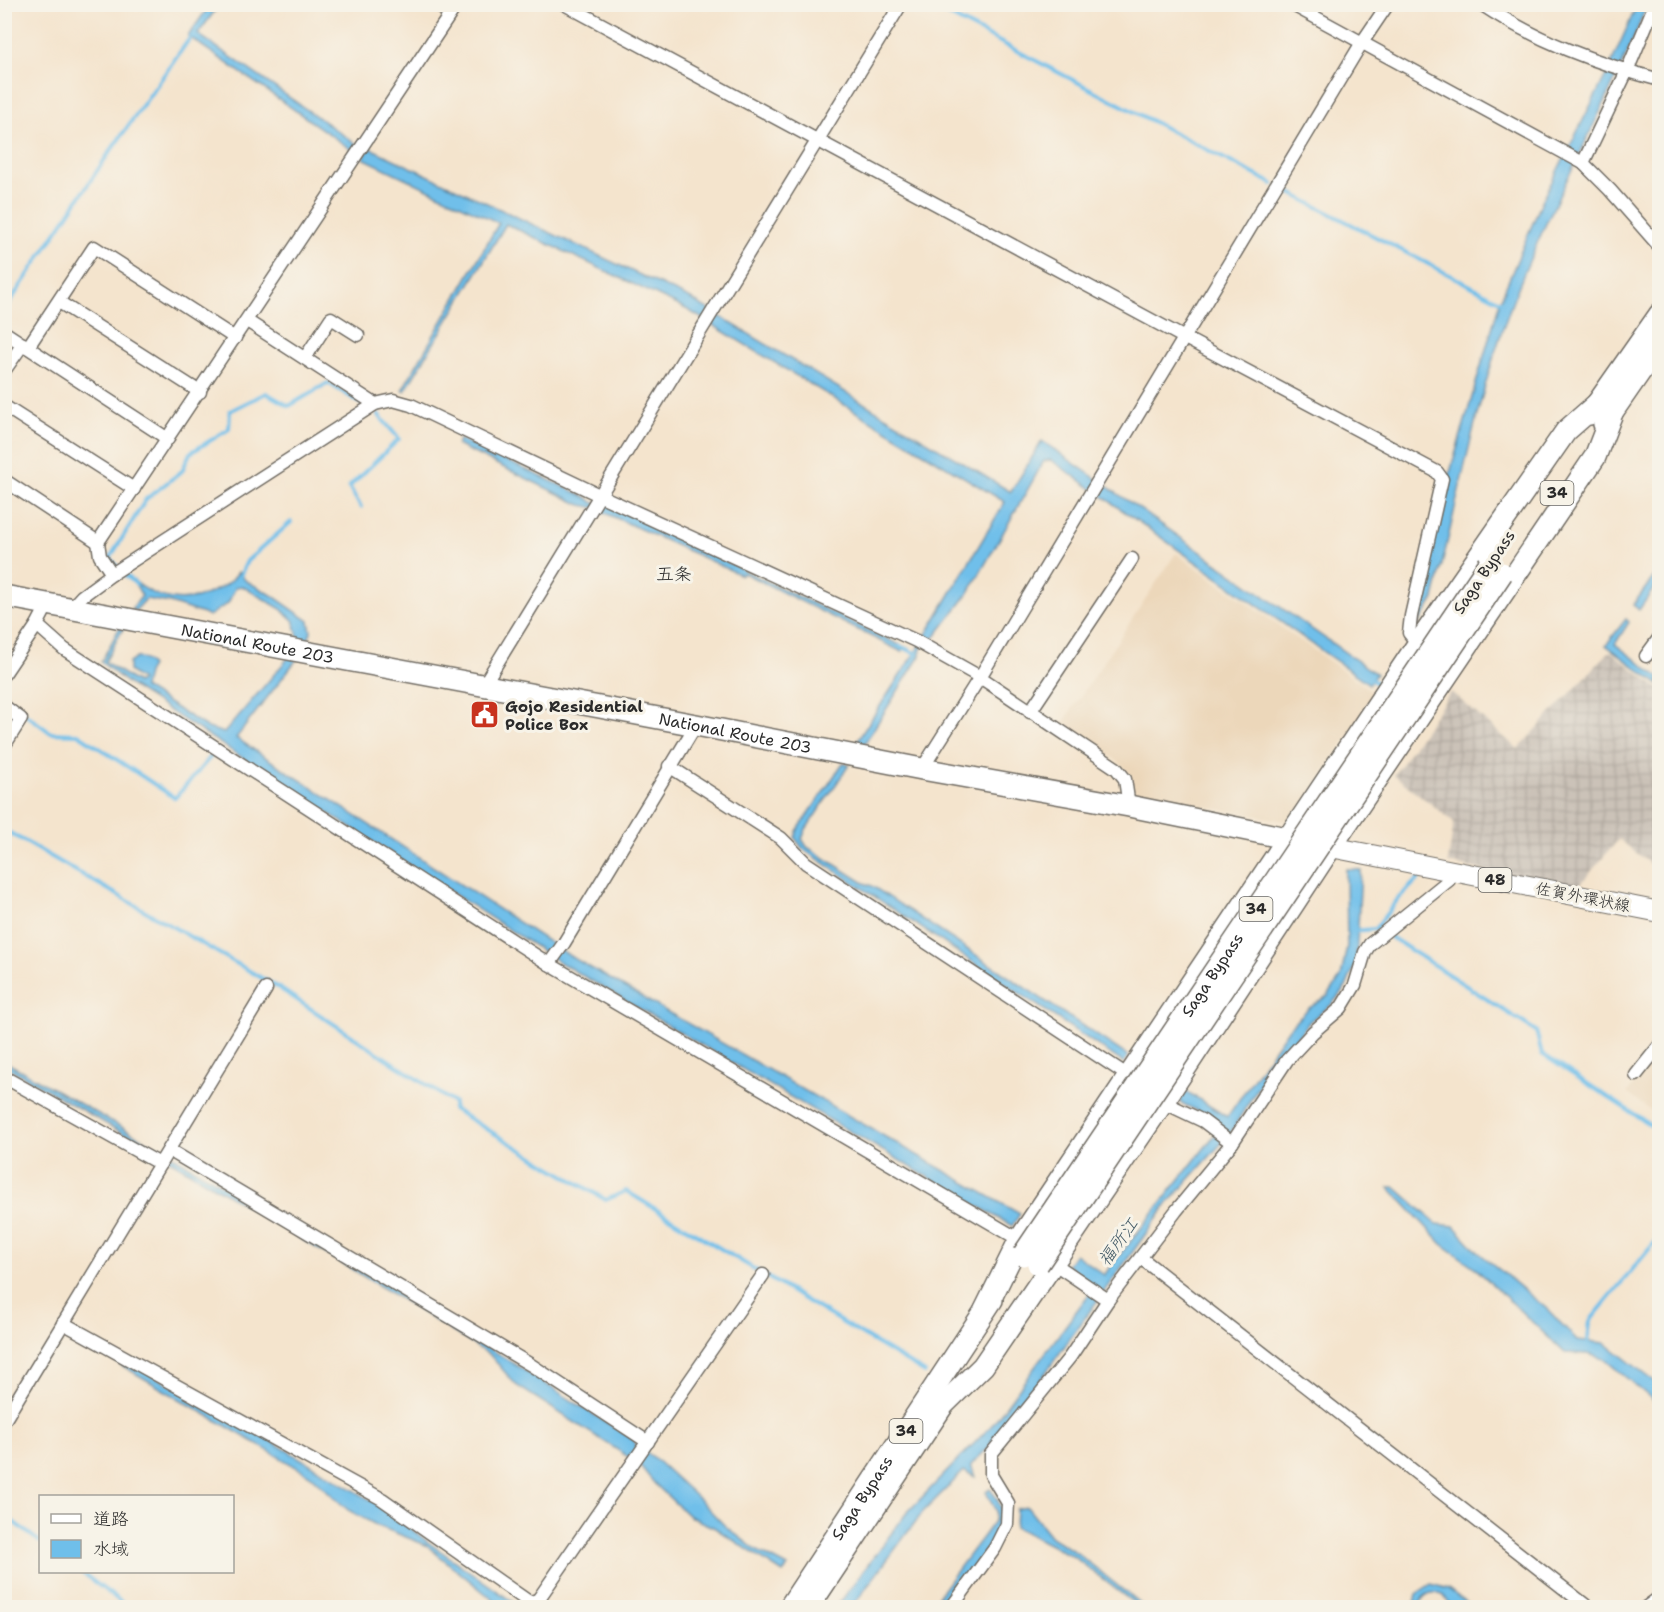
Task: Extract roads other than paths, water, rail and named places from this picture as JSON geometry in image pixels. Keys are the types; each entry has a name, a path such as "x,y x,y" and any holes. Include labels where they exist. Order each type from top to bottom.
{"highway":[{"name":"Saga Bypass","path":"808,1608 939,1409 1033,1255 1605,408 1659,314"},
{"name":"Saga Bypass","path":"1605,408 1659,343"},
{"name":"34","path":"1288,839 1418,644 1566,431 1605,408"},
{"name":"34","path":"1331,847 1595,457 1605,408"},
{"name":"National Route 203","path":"4,596 1129,806 1331,847"},
{"path":"1033,1255 1129,1079 1288,839"},
{"path":"1033,1255 1162,1102 1331,847"},
{"name":"Saga Bypass","path":"789,1608 985,1310 1033,1255"}],"main road":[{"name":"佐賀外環状線","path":"1331,847 1659,912"}],"street":[{"path":"112,574 100,556 98,542 454,9 436,4"},
{"path":"564,4 1437,472 1442,479 1409,633 1418,644"},
{"path":"483,686 901,4"},
{"path":"1291,4 1583,163 1610,190 1659,247"},
{"path":"922,769 980,677 1361,44 1388,4"},
{"path":"1481,4 1498,16 1554,45 1606,65 1659,80"},
{"path":"1583,163 1627,71 1655,4"},
{"path":"4,371 59,302 94,247 235,338"},
{"path":"59,302 200,392"},
{"path":"305,358 332,318 358,335"},
{"path":"247,321 375,404"},
{"path":"4,332 168,439"},
{"path":"72,607 82,596 112,574 375,404 393,400 411,405 921,644 980,677 1116,768 1125,779 1129,806"},
{"path":"4,406 134,489"},
{"path":"4,480 98,542"},
{"path":"1030,712 1132,559"},
{"path":"4,674 37,625 48,604"},
{"path":"37,625 64,649 549,964 1108,1300"},
{"path":"1646,656 1659,637"},
{"path":"4,706 21,719 4,746"},
{"path":"549,964 696,725"},
{"path":"669,766 781,838 806,863 1121,1071 1129,1079"},
{"path":"951,1608 995,1548 1007,1524 1008,1503 992,1475 991,1454 1070,1357 1108,1300 1232,1143 1287,1060 1313,1032 1341,1008 1350,996 1370,944 1449,880 1451,872"},
{"path":"4,1421 267,989"},
{"path":"1636,1074 1659,1045"},
{"path":"4,1077 160,1164"},
{"path":"1162,1102 1203,1120 1232,1143"},
{"path":"169,1150 531,1365 646,1446"},
{"path":"1141,1258 1589,1608"},
{"path":"63,1323 382,1499 528,1602 539,1605 763,1275"},
{"path":"1646,1608 1659,1597"}],"water":[{"path":"210,5 219,5 198,34 359,146 355,152 188,36"},
{"path":"1637,5 1647,5 1615,80 1527,265 1499,339 1468,450 1434,599 1418,625 1422,589 1449,476 1500,301 1543,199 1607,73"},
{"path":"370,148 691,299 1011,492 1042,441 1376,674 1369,684 1051,460 1044,461 968,594 934,638 924,644 920,656 863,746 855,744 915,653 1005,502 688,310 506,224 405,391 402,390 499,223 363,158"},
{"path":"459,439 586,497 594,503 604,503 904,647 902,652 744,573 741,575 592,507 581,505 457,445"},
{"path":"1659,570 1659,581 1639,610 1633,605"},
{"path":"238,572 246,581 270,594 309,621 311,632 307,641 299,641 294,621 281,609 242,586 236,587 228,603 209,616 170,603 146,599 135,611 131,609 142,596 133,580 151,592 181,600 212,592 230,582"},
{"path":"1626,619 1629,622 1615,644 1659,677 1659,685 1606,645"},
{"path":"122,623 125,625 105,662 137,683 141,680 129,671 129,663 138,657 147,661 151,666 144,688 208,728 224,733 289,657 297,659 236,738 570,956 1020,1214 1012,1226 561,963 131,686 101,662"},
{"path":"843,763 849,765 806,829 802,839 807,847 872,886 1128,1056 1124,1063 803,849 795,838 797,831"},
{"path":"1346,869 1361,870 1356,963 1346,987 1332,1004 1310,1021 1260,1084 1229,1135 1168,1203 999,1437 971,1465 975,1477 964,1471 922,1513 852,1607 833,1608 841,1601 905,1515 992,1425 1095,1286 1067,1265 1075,1254 1104,1275 1221,1127 1206,1115 1179,1102 1186,1091 1227,1117 1289,1028 1309,1008 1328,996 1341,977 1347,946"},
{"path":"4,1061 173,1156 388,1284 634,1440 637,1448 652,1456 725,1526 756,1550 788,1567 783,1573 715,1528 689,1516 654,1483 638,1463 516,1385 490,1355 170,1160 5,1066"},
{"path":"1389,1187 1395,1187 1437,1224 1454,1226 1478,1252 1547,1309 1577,1340 1605,1343 1659,1385 1659,1405 1604,1359 1588,1354 1565,1353 1474,1267 1442,1244"},
{"path":"89,1340 261,1435 381,1506 520,1607 502,1607 426,1545 378,1526 348,1510 310,1475 85,1344"},
{"path":"990,1489 1002,1514 995,1538 939,1607 929,1608 995,1520 996,1511 986,1492"},
{"path":"1027,1507 1051,1537 1077,1553 1144,1607 1139,1607 1074,1557 1015,1527 1016,1509"},
{"path":"1431,1584 1448,1589 1472,1607 1451,1607 1443,1594 1435,1593 1426,1595 1419,1604 1414,1603 1416,1594"}],"waterway":[{"path":"927,4 1273,184"},
{"path":"4,311 105,159 192,35"},
{"path":"1279,187 1500,301"},
{"path":"117,566 110,558 146,499 182,471 190,453 229,429 230,411 266,393 289,406 328,383 364,405"},
{"path":"361,507 349,487 399,439 378,414"},
{"path":"239,578 247,561 291,522"},
{"path":"123,573 136,584"},
{"path":"900,646 915,653"},
{"path":"1372,680 1380,685"},
{"path":"4,698 51,733 78,734 175,798 214,753"},
{"path":"10,833 279,988 454,1103 453,1109 606,1200 626,1191 925,1373"},
{"path":"1353,931 1375,929 1398,899 1419,878"},
{"path":"1389,936 1536,1031 1542,1054 1660,1131"},
{"path":"1588,1341 1590,1321 1660,1236"},
{"path":"4,1515 39,1541"},
{"path":"82,1573 129,1608"}],"place":[{"name":"Gojo Residential Police Box","path":"484,715"}],"district":[{"name":"五条","path":"674,574"}],"water label":[{"name":"福所江","path":"1118,1242"}]}
